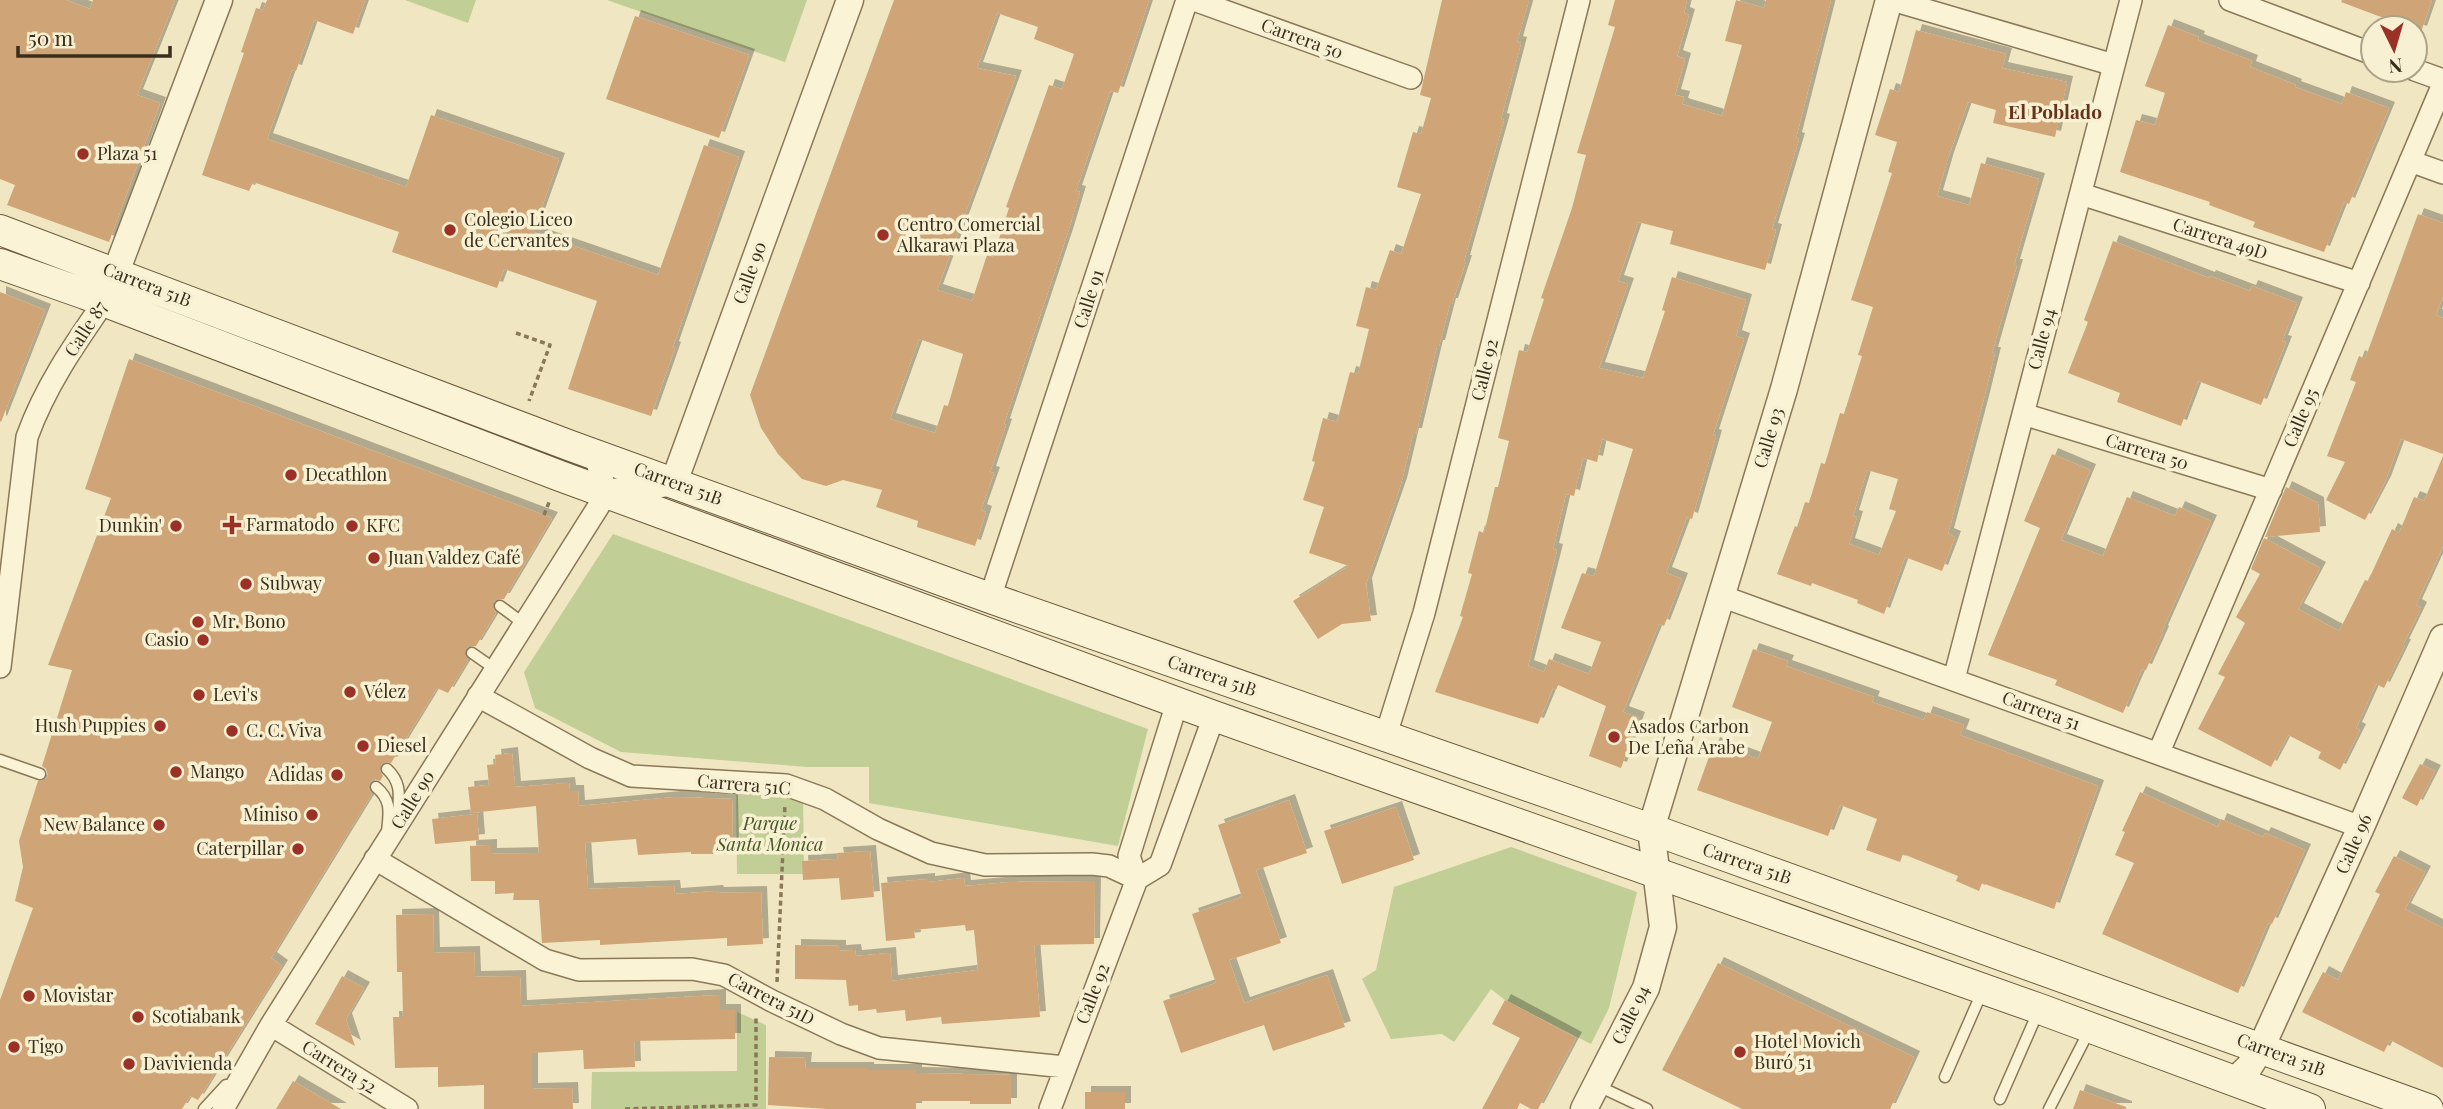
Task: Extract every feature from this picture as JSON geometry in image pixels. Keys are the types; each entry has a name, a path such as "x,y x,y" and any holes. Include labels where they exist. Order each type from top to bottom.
{"main road":[{"name":"Carrera 51B","path":"0,230 594,454 990,598 1651,829 2428,1109"},
{"name":"Carrera 51B","path":"0,264 607,493 1177,703 2040,1009 2310,1109"}],"street":[{"name":"Calle 87","path":"0,667 27,437 49,385 104,302 219,0"},
{"name":"Calle 90","path":"674,482 850,0"},
{"name":"Calle 91","path":"990,598 1187,0"},
{"name":"Carrera 50","path":"1194,0 1411,78"},
{"name":"Calle 92","path":"1385,738 1424,613 1579,0"},
{"path":"1891,0 2114,65"},
{"name":"Calle 93","path":"1657,873 1651,829 1784,389 1891,0"},
{"name":"Calle 94","path":"1954,679 2131,0"},
{"path":"2230,0 2359,49"},
{"name":"Calle 95","path":"2159,752 2443,82"},
{"path":"2410,161 2443,173"},
{"name":"Carrera 49D","path":"2081,194 2358,283"},
{"name":"Carrera 50","path":"2023,414 2271,490"},
{"path":"594,454 607,493 674,482"},
{"name":"Calle 90","path":"230,1102 271,1025 607,493"},
{"name":"Carrera 51","path":"1721,596 2361,827"},
{"name":"Calle 96","path":"2234,1081 2249,1067 2261,1048 2443,638"},
{"name":"Carrera 51C","path":"478,696 590,758 631,776 786,785 825,799 878,829 931,853 985,865 1109,866 1138,879"},
{"path":"1138,879 1129,856 1177,703"},
{"name":"Calle 92","path":"1050,1109 1138,879 1160,865 1214,716"},
{"name":"Carrera 51D","path":"386,842 545,960 579,970 692,969 724,975 841,1034 879,1048 1065,1067"},
{"name":"Calle 94","path":"1584,1109 1646,988 1662,926 1657,873"},
{"name":"Carrera 52","path":"271,1025 407,1109"}],"lane":[{"path":"500,606 523,623"},
{"path":"472,653 495,669"},
{"path":"0,760 40,774"},
{"path":"386,842 399,785 387,769"},
{"path":"376,787 389,803 386,842"},
{"path":"1945,1077 1983,989"},
{"path":"2000,1099 2040,1009"},
{"path":"2049,1109 2091,1028"},
{"path":"1596,1085 1647,1109"},
{"path":"204,1109 226,1086 230,1102"}],"path":[{"path":"516,332 550,345 529,401"},
{"path":"544,515 552,497"},
{"path":"625,1109 756,1105 756,1012 777,994 786,785"}],"green space":[{"path":"405,0 476,0 468,23"},
{"path":"607,0 807,0 785,62"},
{"path":"613,534 1148,729 1118,846 869,803 869,767 807,767 621,752 535,708 524,672"},
{"name":"Parque Santa Monica","path":"736,795 803,795 804,874 737,874"},
{"path":"1511,847 1637,892 1609,1008 1591,1044 1505,1000 1491,989 1454,1042 1442,1034 1391,1039 1362,979 1376,970 1394,887"},
{"path":"737,1012 766,1025 766,1109 591,1109 592,1072 737,1071"}],"building":[{"path":"0,0 66,0 90,9 93,0 175,0 137,95 160,103 109,242 7,205 15,185 0,179"},
{"path":"267,0 365,0 353,34 314,20 267,139 406,187 431,115 559,159 533,232 658,275 704,145 739,157 651,416 568,389 597,301 504,269 497,288 392,252 399,232 253,182 249,191 202,175 244,53 241,52 256,8 263,10"},
{"path":"894,0 1149,0 1118,93 1110,91 1076,191 1080,192 1067,235 990,472 994,473 981,510 986,512 975,546 917,527 918,521 876,507 882,490 843,480 826,486 802,479 778,454 761,428 750,395","holes":["997,13 1038,27 1034,39 1074,54 1062,89 1049,85 1006,207 1009,208 993,257 987,255 972,301 937,290 1016,76 977,68","919,339 963,354 948,406 944,405 935,433 890,419"]},
{"path":"1442,0 1529,0 1517,42 1521,43 1501,119 1504,120 1466,261 1437,346 1401,484 1366,584 1371,621 1342,624 1318,639 1293,601 1349,566 1309,553 1324,507 1303,500 1315,462 1312,461 1323,418 1337,422 1350,372 1358,374 1369,329 1356,326 1366,287 1376,290 1390,250 1401,254 1421,194 1397,187 1413,132 1421,134 1431,98 1420,95"},
{"path":"1615,0 1687,0 1684,13 1689,15 1677,56 1685,59 1675,95 1684,97 1682,104 1722,116 1742,45 1725,41 1736,0 1764,8 1766,0 1831,0 1796,138 1799,139 1772,229 1776,230 1765,270 1670,244 1673,231 1638,222 1618,281 1628,284 1599,368 1643,378 1665,311 1662,310 1672,277 1746,300 1736,336 1744,339 1713,435 1716,436 1692,519 1687,517 1666,573 1682,579 1664,626 1659,624 1623,712 1639,718 1621,768 1589,756 1606,706 1558,685 1556,690 1553,688 1538,724 1435,692 1463,617 1460,616 1472,574 1468,573 1479,531 1484,533 1495,487 1498,487 1509,441 1498,438 1519,350 1527,352 1586,155 1577,153 1615,27 1608,25","holes":["1602,439 1633,449 1594,576 1582,573 1561,628 1601,642 1589,674 1549,659 1544,672 1528,666 1557,550 1553,549 1566,494 1574,496 1583,458 1597,462"]},
{"path":"2432,0 2427,14 2373,14 2341,2"},
{"path":"635,16 749,55 719,138 606,99"},
{"path":"2168,25 2252,61 2250,67 2296,85 2295,87 2342,104 2346,92 2389,108 2349,204 2344,202 2324,252 2253,227 2255,222 2209,205 2210,202 2120,172 2136,120 2155,125 2165,93 2145,86"},
{"path":"1916,30 2006,54 2002,68 2067,82 2055,137 1993,123 1996,110 1968,102 1948,158 1937,196 1969,205 1981,163 2039,179 2014,265 2017,265 1992,353 1995,353 1948,534 1955,537 1942,571 1905,557 1884,614 1857,603 1858,600 1812,583 1811,586 1777,574 1805,502 1809,503 1821,463 1825,464 1840,413 1844,414 1862,356 1858,355 1873,307 1851,300 1892,173 1888,172 1897,142 1875,135 1890,89 1899,92","holes":["1867,470 1898,479 1889,509 1896,511 1879,555 1849,544 1857,517 1853,516"]},
{"path":"2418,214 2443,223 2443,296 2436,315 2443,318 2443,454 2401,439 2385,482 2365,520 2326,500 2345,462 2327,456 2356,382 2350,380 2359,356 2365,359"},
{"path":"2113,241 2209,278 2210,276 2250,291 2252,286 2297,303 2282,341 2286,342 2261,405 2198,381 2181,426 2117,402 2120,393 2068,373 2088,322 2084,320"},
{"path":"0,292 45,310 1,422 0,421"},
{"name":"C. C. Viva","path":"129,359 552,518 504,599 493,602 496,613 476,646 465,649 468,660 448,693 437,688 391,763 385,762 380,766 383,776 380,781 374,779 370,782 368,789 372,794 271,958 282,966 198,1100 190,1096 182,1109 0,1109 0,1000 33,908 15,901 23,867 19,841 38,781 45,780 48,776 42,766 72,670 48,665 111,498 85,489"},
{"path":"2052,454 2090,470 2061,540 2103,556 2127,497 2175,516 2179,507 2211,521 2146,670 2142,669 2123,713 2055,685 2057,680 1988,655 2040,528 2024,521"},
{"path":"2443,456 2443,546 2416,605 2421,608 2405,645 2384,688 2376,684 2356,728 2360,730 2340,770 2318,758 2321,752 2288,735 2271,767 2198,729 2225,677 2218,674 2245,623 2236,617 2260,574 2251,569 2264,538 2320,568 2298,609 2339,631 2365,580 2368,581 2392,529 2399,533 2414,497 2424,501"},
{"path":"2286,487 2318,503 2320,532 2265,537"},
{"path":"1753,649 1788,661 1786,666 1874,697 1872,702 1924,720 1927,712 1964,725 1960,735 2098,786 2054,909 1982,883 1979,891 1956,881 1958,876 1903,854 1900,862 1866,850 1877,819 1840,805 1828,836 1697,790 1714,743 1758,759 1772,722 1732,707"},
{"path":"512,753 515,787 569,783 570,791 578,791 579,806 675,797 732,799 733,854 691,852 638,855 636,839 585,843 588,889 674,886 675,894 761,892 763,944 727,946 727,938 600,945 600,940 542,943 539,900 513,900 514,893 495,894 495,881 471,881 470,846 491,845 491,854 539,853 536,806 471,813 468,787 489,785 487,765 496,764 495,755"},
{"path":"2420,764 2435,771 2417,806 2402,798"},
{"path":"2140,792 2218,827 2221,819 2263,837 2265,833 2305,850 2272,924 2268,923 2238,993 2102,934 2134,863 2115,855 2125,832 2122,831"},
{"path":"1289,800 1307,853 1256,870 1281,943 1229,960 1244,1003 1327,975 1345,1027 1273,1051 1264,1025 1181,1053 1163,1001 1216,983 1192,914 1242,897 1218,825"},
{"path":"1396,807 1414,860 1342,884 1324,831"},
{"path":"477,814 479,840 435,844 432,819"},
{"path":"870,851 874,897 841,900 839,878 803,880 802,861 838,859 837,853"},
{"path":"2394,856 2425,872 2405,909 2443,928 2443,1068 2390,1040 2384,1052 2302,1012 2323,972 2338,980 2380,894 2375,892"},
{"path":"964,878 965,886 1011,882 1095,881 1094,944 1034,945 1040,1017 942,1024 941,1017 906,1021 905,1010 877,1013 876,1009 858,1011 858,1005 849,1006 846,980 795,979 795,945 840,946 840,951 855,950 856,956 890,953 892,981 978,970 974,930 966,931 965,925 914,930 915,938 886,941 881,883"},
{"path":"433,914 434,953 474,952 475,977 520,976 521,1006 720,995 720,1010 735,1010 735,1039 634,1041 635,1067 584,1069 583,1050 532,1053 532,1089 572,1088 573,1109 484,1109 484,1085 438,1087 438,1067 395,1068 393,1017 403,1017 402,972 397,972 396,915"},
{"name":"Hotel Movich Buró 51","path":"1718,963 1914,1057 1890,1109 1742,1109 1662,1070"},
{"path":"342,976 364,988 346,1019 355,1046 315,1024"},
{"path":"1505,1000 1576,1038 1538,1109 1531,1109 1520,1103 1517,1109 1482,1109 1520,1038 1492,1024"},
{"path":"769,1057 806,1058 805,1068 868,1068 916,1070 916,1073 1011,1075 1011,1104 916,1101 916,1109 828,1109 768,1105"},
{"path":"293,1081 341,1109 276,1109"},
{"path":"2080,1090 2126,1107 2126,1109 2073,1109"},
{"path":"1085,1092 1125,1092 1125,1109 1085,1109"}],"place":[{"name":"Plaza 51","path":"83,154"},
{"name":"Colegio Liceo de Cervantes","path":"450,230"},
{"name":"Centro Comercial Alkarawi Plaza","path":"883,235"},
{"name":"Decathlon","path":"291,475"},
{"name":"Farmatodo","path":"232,525"},
{"name":"Dunkin'","path":"176,526"},
{"name":"KFC","path":"352,526"},
{"name":"Juan Valdez Café","path":"374,558"},
{"name":"Subway","path":"246,584"},
{"name":"Mr. Bono","path":"198,622"},
{"name":"Casio","path":"203,640"},
{"name":"Vélez","path":"350,692"},
{"name":"Levi's","path":"199,695"},
{"name":"Hush Puppies","path":"160,726"},
{"name":"C. C. Viva","path":"232,731"},
{"name":"Asados Carbon De Leña Arabe","path":"1614,737"},
{"name":"Diesel","path":"363,746"},
{"name":"Mango","path":"176,772"},
{"name":"Adidas","path":"337,775"},
{"name":"Miniso","path":"312,815"},
{"name":"New Balance","path":"159,825"},
{"name":"Caterpillar","path":"298,849"},
{"name":"Movistar","path":"29,996"},
{"name":"Scotiabank","path":"138,1017"},
{"name":"Tigo","path":"14,1047"},
{"name":"Hotel Movich Buró 51","path":"1740,1052"},
{"name":"Davivienda","path":"129,1064"}],"district":[{"name":"El Poblado","path":"2055,112"}]}
